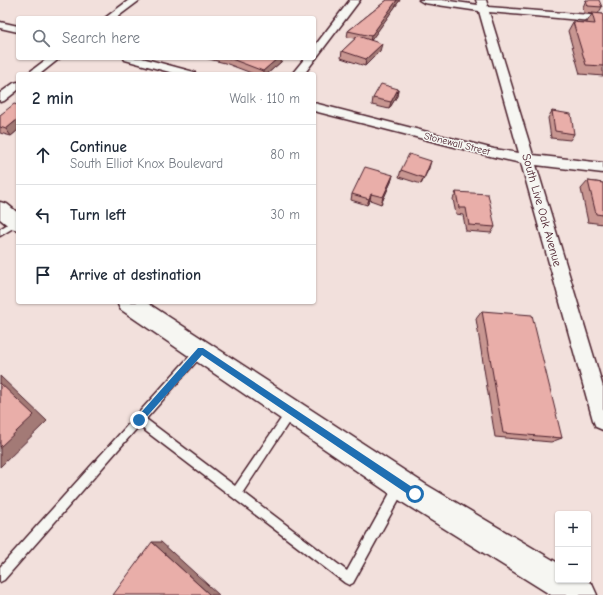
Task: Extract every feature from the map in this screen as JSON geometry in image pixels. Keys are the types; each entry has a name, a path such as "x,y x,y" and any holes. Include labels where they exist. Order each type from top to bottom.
{"main road":[{"path":"0,210 16,221"},
{"path":"131,304 401,484 581,595"}],"street":[{"path":"113,16 135,0"},
{"path":"316,51 356,0"},
{"path":"424,0 603,19"},
{"name":"South Live Oak Avenue","path":"482,5 602,415"},
{"path":"0,25 16,29"},
{"path":"36,72 52,60"},
{"path":"137,60 182,72"},
{"path":"300,72 309,60"},
{"path":"0,98 16,86"},
{"name":"Stonewall Street","path":"316,108 494,153 527,159 603,168"}],"lane":[{"path":"0,233 16,223"},
{"path":"0,576 201,351"},
{"path":"236,493 291,410"},
{"path":"139,420 349,579 401,484"}],"building":[{"path":"387,0 397,0 371,36 348,31"},
{"path":"586,0 599,0 602,7 588,6"},
{"path":"592,13 603,14 603,66 586,65 573,22 595,24"},
{"path":"358,36 382,44 366,59 342,51"},
{"path":"234,60 276,60 263,71"},
{"path":"381,84 398,89 391,102 373,98"},
{"path":"14,104 16,104 16,121 6,129 0,127 0,115"},
{"path":"552,111 571,114 574,134 555,131"},
{"path":"409,154 431,161 424,178 401,170"},
{"path":"365,167 393,175 383,197 371,194 369,199 352,194"},
{"path":"588,181 603,183 603,215 596,214"},
{"path":"456,192 488,194 495,227 469,225 466,208 459,208"},
{"path":"482,311 532,315 562,438 503,433"},
{"path":"0,383 34,415 0,447"},
{"path":"152,542 210,595 113,595"}],"route":[{"path":"139,420 201,351 415,494"}]}
